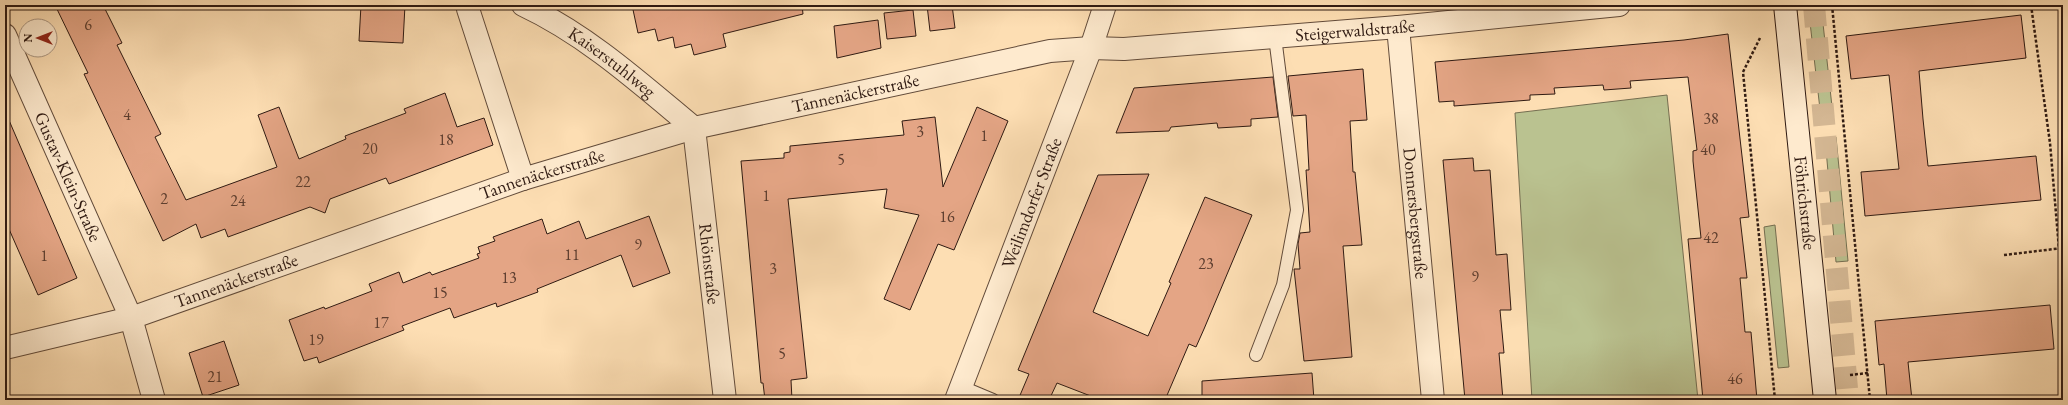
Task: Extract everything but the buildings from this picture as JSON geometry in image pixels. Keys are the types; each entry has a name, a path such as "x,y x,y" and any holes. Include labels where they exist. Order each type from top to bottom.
{"street":[{"name":"Kaiserstuhlweg","path":"523,5 548,17 610,58 694,128"},
{"name":"Weilimdorfer Straße","path":"959,394 1091,48 1105,5"},
{"name":"Steigerwaldstraße","path":"1091,48 1124,49 1398,27 1502,11 1619,5"},
{"name":"Föhrichstraße","path":"1785,5 1825,400"},
{"path":"469,7 523,179"},
{"name":"Donnersbergstraße","path":"1398,27 1433,400"},
{"name":"Gustav-Klein-Straße","path":"5,35 131,318 154,400"},
{"name":"Tannenäckerstraße","path":"5,348 131,318 523,179 694,128 1050,51 1091,48"},
{"name":"Rhönstraße","path":"694,128 725,400"}],"lane":[{"path":"1256,355 1283,285 1297,210 1275,37"},
{"path":"959,394 993,400"}],"path":[{"path":"1832,5 1870,400"},
{"path":"2031,5 2050,143 2059,249 2063,268"},
{"path":"1763,34 1743,72 1775,400"},
{"path":"2004,255 2063,248"}],"green space":[{"path":"1808,5 1821,5 1833,116 1821,118"},
{"path":"1667,95 1698,400 1532,400 1515,113"},
{"path":"1836,137 1848,261 1836,262 1825,138"},
{"path":"1775,225 1789,367 1778,368 1764,227"}],"tunnel":[{"path":"1814,5 1848,400"}]}
